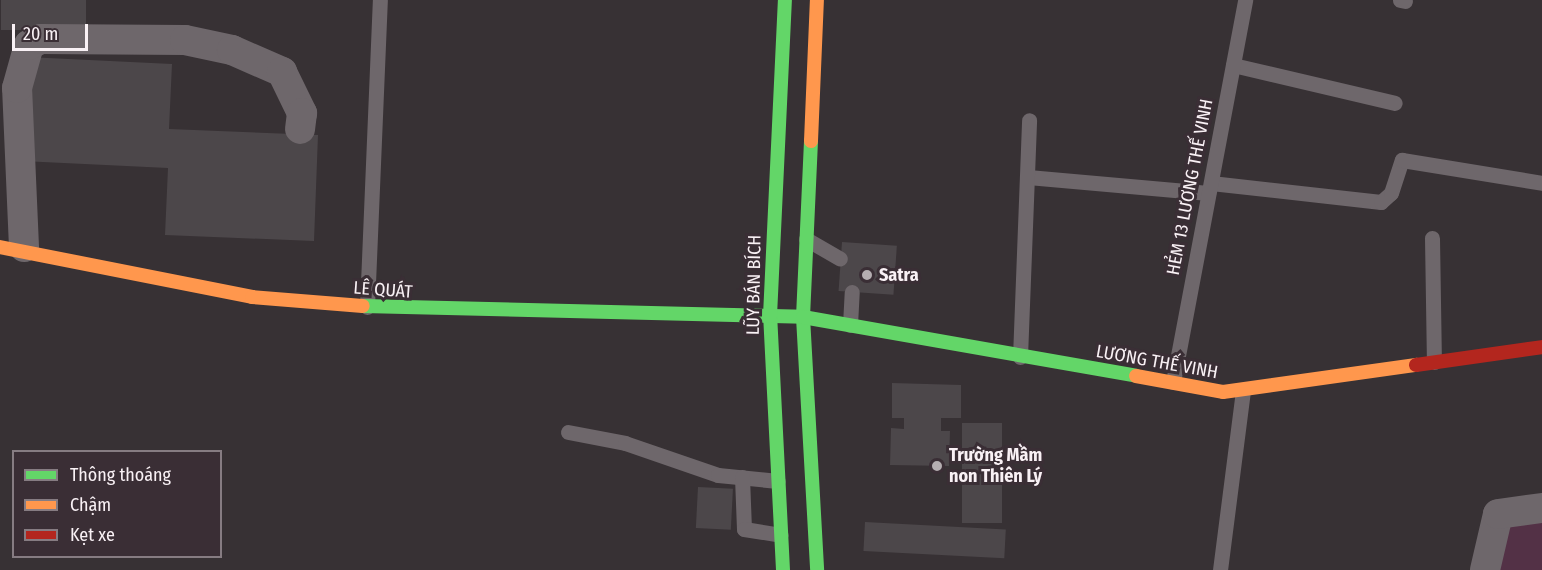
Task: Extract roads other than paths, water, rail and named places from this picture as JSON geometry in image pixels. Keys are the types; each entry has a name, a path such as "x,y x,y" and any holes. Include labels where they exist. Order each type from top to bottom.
{"street":[{"name":"LŨY BÁN BÍCH","path":"783,570 770,316 785,0"},
{"path":"817,0 803,317 817,570"},
{"path":"12,247 17,88 29,45 41,39 184,40 232,50 282,72 302,113 300,129"},
{"name":"LÊ QUÁT","path":"12,247 252,297 367,307 803,317"},
{"name":"LƯƠNG THẾ VINH","path":"803,317 1223,392 1542,347"},
{"path":"1485,570 1498,514 1542,508"}],"lane":[{"path":"367,307 380,0"},
{"name":"HẺM 13 LƯƠNG THẾ VINH","path":"1173,382 1245,0"},
{"path":"1233,65 1395,103"},
{"path":"1020,357 1029,120"},
{"path":"1028,177 1210,188 1380,202 1391,194 1402,160 1542,183"},
{"path":"773,235 805,239 840,259"},
{"path":"1432,238 1434,362"},
{"path":"850,326 852,292"},
{"path":"1220,570 1243,390"},
{"path":"568,432 742,477 778,481"},
{"path":"742,477 744,529 781,535"}],"place":[{"name":"Satra","path":"867,275"},
{"name":"Trường Mầm non Thiên Lý","path":"937,466"}]}
